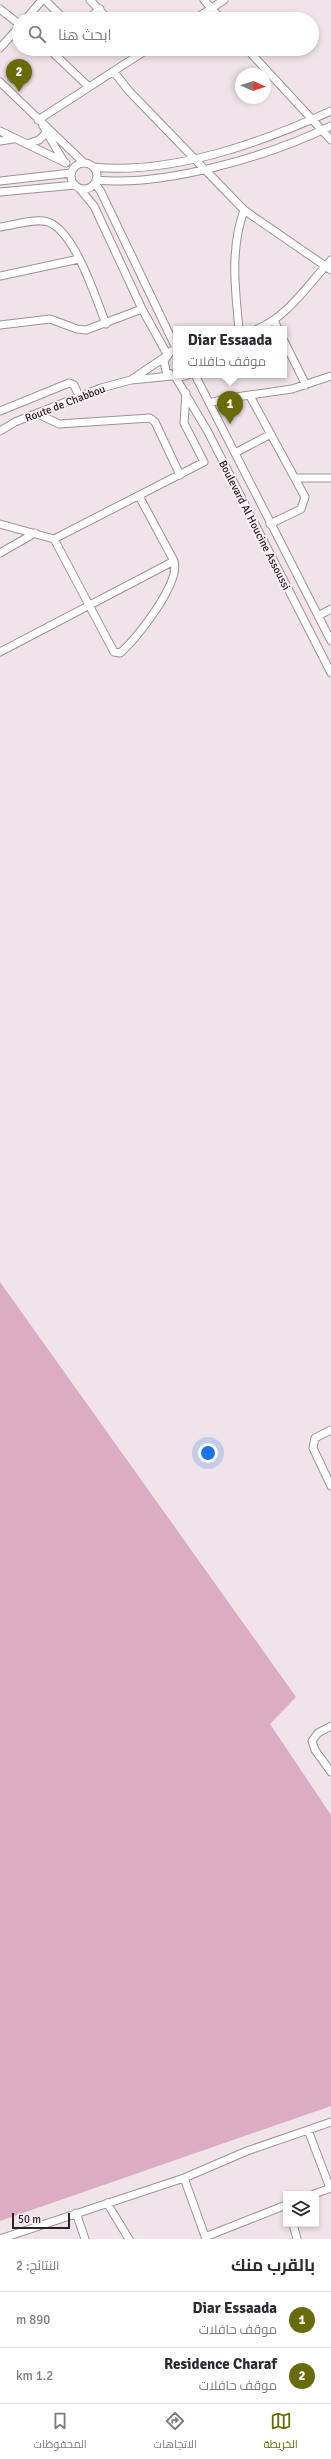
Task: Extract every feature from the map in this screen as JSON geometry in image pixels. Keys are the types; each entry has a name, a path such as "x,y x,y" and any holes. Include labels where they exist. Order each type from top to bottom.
{"street":[{"path":"32,12 42,0"},
{"path":"45,0 57,12"},
{"path":"90,0 102,12"},
{"path":"204,0 215,12"},
{"path":"206,12 224,0"},
{"path":"0,9 12,18"},
{"path":"96,12 100,9"},
{"path":"0,48 12,35"},
{"path":"62,56 89,87"},
{"path":"28,144 35,143 42,126 89,87 137,56"},
{"path":"254,56 331,140"},
{"path":"114,72 129,91 244,210 328,268"},
{"path":"0,82 42,126 84,163 93,167 142,167 195,158 225,151 313,120 331,112"},
{"path":"42,126 66,163 77,187 94,206 142,309 166,356"},
{"path":"0,192 77,187 88,188 95,181 136,180 203,168 263,151 331,126"},
{"path":"0,131 13,139 28,144 66,163"},
{"path":"0,141 13,139"},
{"path":"0,181 71,172 75,166 84,163"},
{"path":"93,167 96,173 95,181 173,342"},
{"path":"238,326 234,274 235,241 244,210"},
{"path":"0,227 48,222 62,231 79,258 106,324"},
{"path":"0,276 79,258"},
{"path":"263,326 274,320 328,268 331,260"},
{"path":"0,325 50,319 77,329 86,330 106,324 142,309"},
{"path":"274,320 277,326"},
{"path":"287,348 306,385"},
{"name":"Route de Chabbou","path":"131,380 173,350"},
{"name":"Boulevard Al Houcine Assoussi","path":"166,356 165,368 173,376"},
{"path":"209,403 229,398 250,396 306,385 331,376"},
{"name":"Route de Chabbou","path":"0,431 15,422 38,414 79,396 131,380 173,377"},
{"name":"Boulevard Al Houcine Assoussi","path":"175,378 186,393 331,673"},
{"name":"Boulevard Al Houcine Assoussi","path":"196,378 270,524 331,640"},
{"path":"0,411 68,383 74,386 79,396"},
{"path":"0,524 54,539 204,462 184,423 186,393"},
{"path":"250,396 304,495 303,507 270,524"},
{"path":"38,414 59,424 150,418 155,422 180,475"},
{"path":"235,452 271,434"},
{"path":"296,478 331,478"},
{"path":"54,539 114,652 120,653 135,637 168,589 175,573 174,561 139,496"},
{"path":"0,553 35,533"},
{"path":"0,652 174,561"},
{"path":"318,616 331,609"},
{"path":"331,1430 315,1438 313,1448 331,1486"},
{"path":"331,1726 318,1732 312,1741 315,1750 331,1772"},
{"path":"0,2239 184,2178 247,2151 331,2122"},
{"path":"308,2130 331,2188 319,2192"},
{"path":"184,2178 205,2238 283,2206"},
{"path":"107,2203 129,2239"},
{"path":"76,2213 85,2239"},
{"path":"293,2227 297,2239"}],"shaded area":[{"path":"0,1282 296,1697 270,1724 331,1815 331,2106 0,2221"}],"place":[{"name":"Residence Charaf","path":"19,92"},
{"name":"Diar Essaada","path":"230,424"}]}
